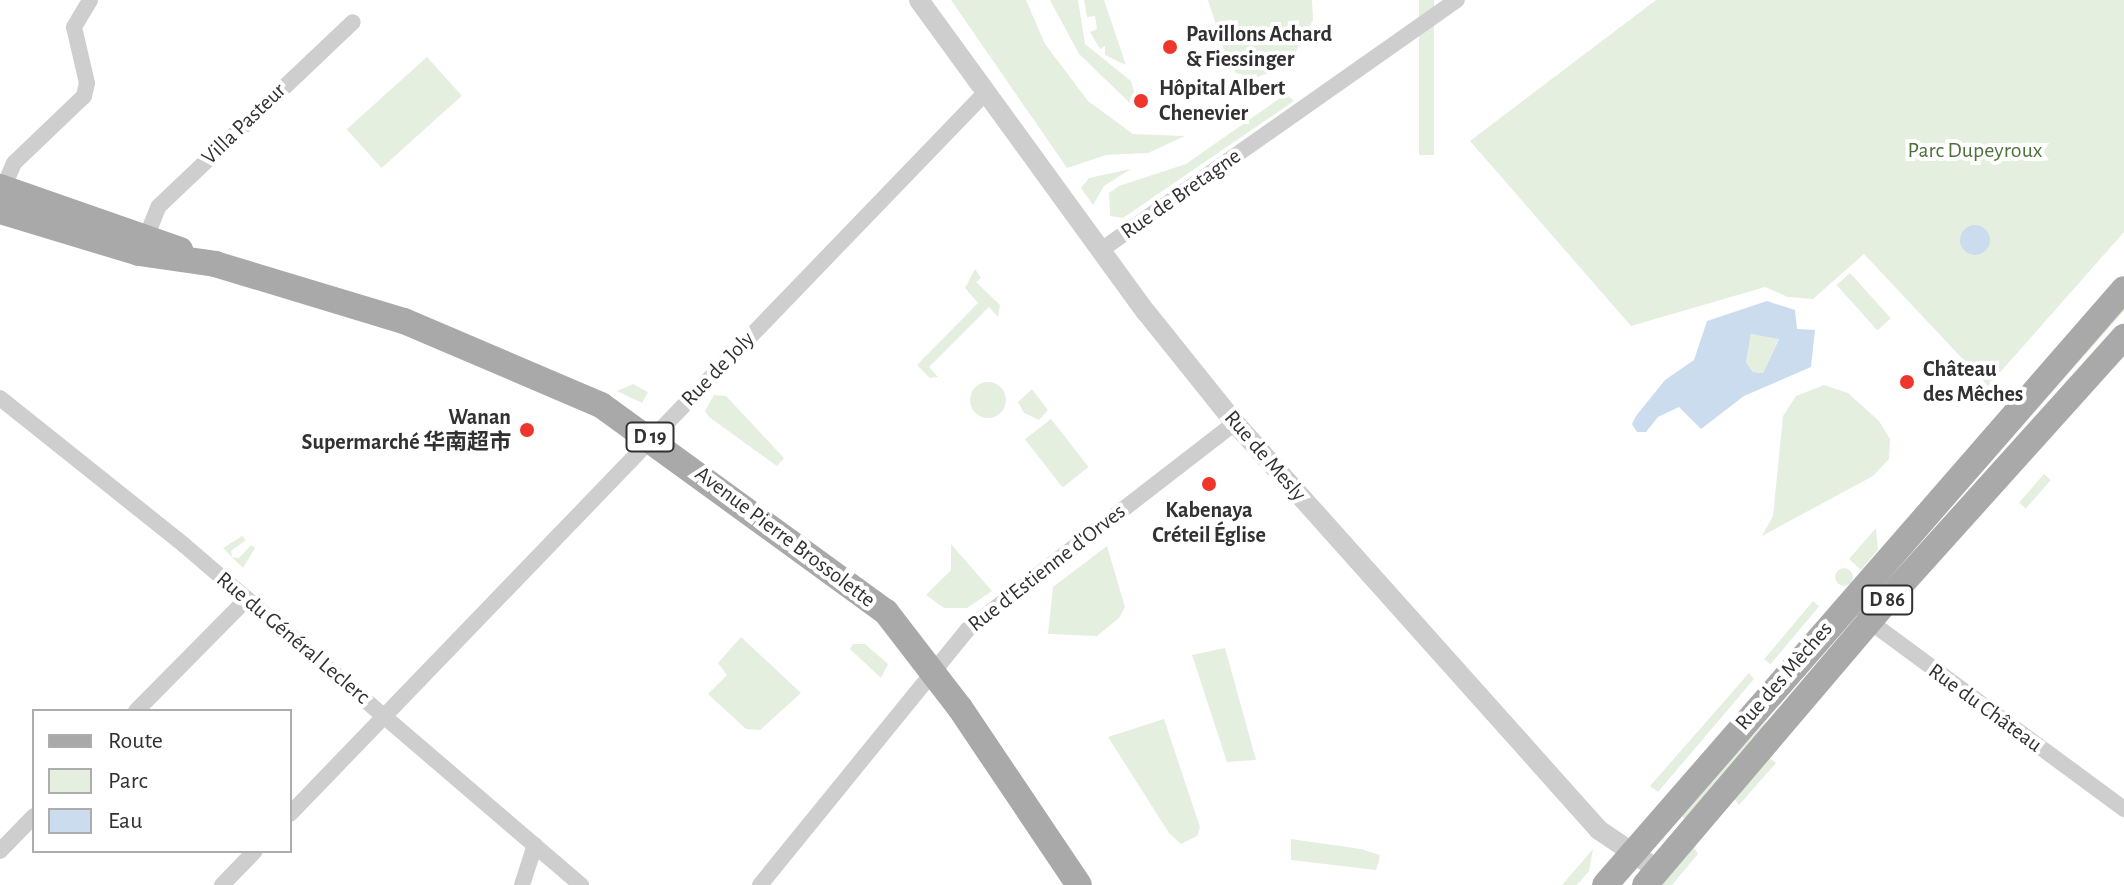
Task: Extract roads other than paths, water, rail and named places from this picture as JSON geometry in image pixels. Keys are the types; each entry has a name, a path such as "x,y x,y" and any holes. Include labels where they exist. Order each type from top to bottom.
{"main road":[{"name":"Avenue Pierre Brossolette","path":"1,196 147,235 201,260 419,327 587,398 651,438 861,591 903,631 934,671 1079,885"},
{"name":"Avenue Pierre Brossolette","path":"1,196 139,253 201,260"},
{"name":"Rue des Mèches","path":"1605,885 2124,289"},
{"name":"Rue des Mèches","path":"1652,878 1869,622 2124,337"}],"street":[{"path":"1,196 14,163 84,96 87,83 74,27 90,0"},
{"name":"Rue de Mesly","path":"919,0 1101,250 1235,423 1593,823 1633,853 1652,878"},
{"name":"Rue de Bretagne","path":"1101,250 1457,0"},
{"name":"Villa Pasteur","path":"147,235 159,206 353,22"},
{"name":"Rue de Joly","path":"292,812 985,93"},
{"name":"Rue du Général Leclerc","path":"0,398 385,714 581,885"},
{"name":"Rue d'Estienne d'Orves","path":"760,885 967,630 1235,423"},
{"path":"138,709 247,599"},
{"name":"Rue du Château","path":"1848,604 2124,809"},
{"path":"0,851 32,818"},
{"path":"522,885 535,845"},
{"path":"222,885 253,853"}],"water":[{"path":"1975,225 1985,230 1990,240 1985,250 1975,255 1965,250 1960,240 1965,230"},
{"path":"1767,301 1795,310 1797,329 1815,330 1811,367 1744,396 1701,429 1679,407 1658,417 1646,432 1637,432 1632,424 1636,416 1665,380 1694,360 1707,321","holes":["1751,334 1779,339 1763,373 1753,372 1746,362"]}],"place":[{"name":"Pavillons Achard & Fiessinger","path":"1170,47"},
{"name":"Hôpital Albert Chenevier","path":"1141,101"},
{"name":"Château des Mêches","path":"1907,382"},
{"name":"Wanan Supermarché 华南超市","path":"527,430"},
{"name":"Kabenaya Créteil Église","path":"1209,484"}],"park label":[{"name":"Parc Dupeyroux","path":"1975,151"}]}
